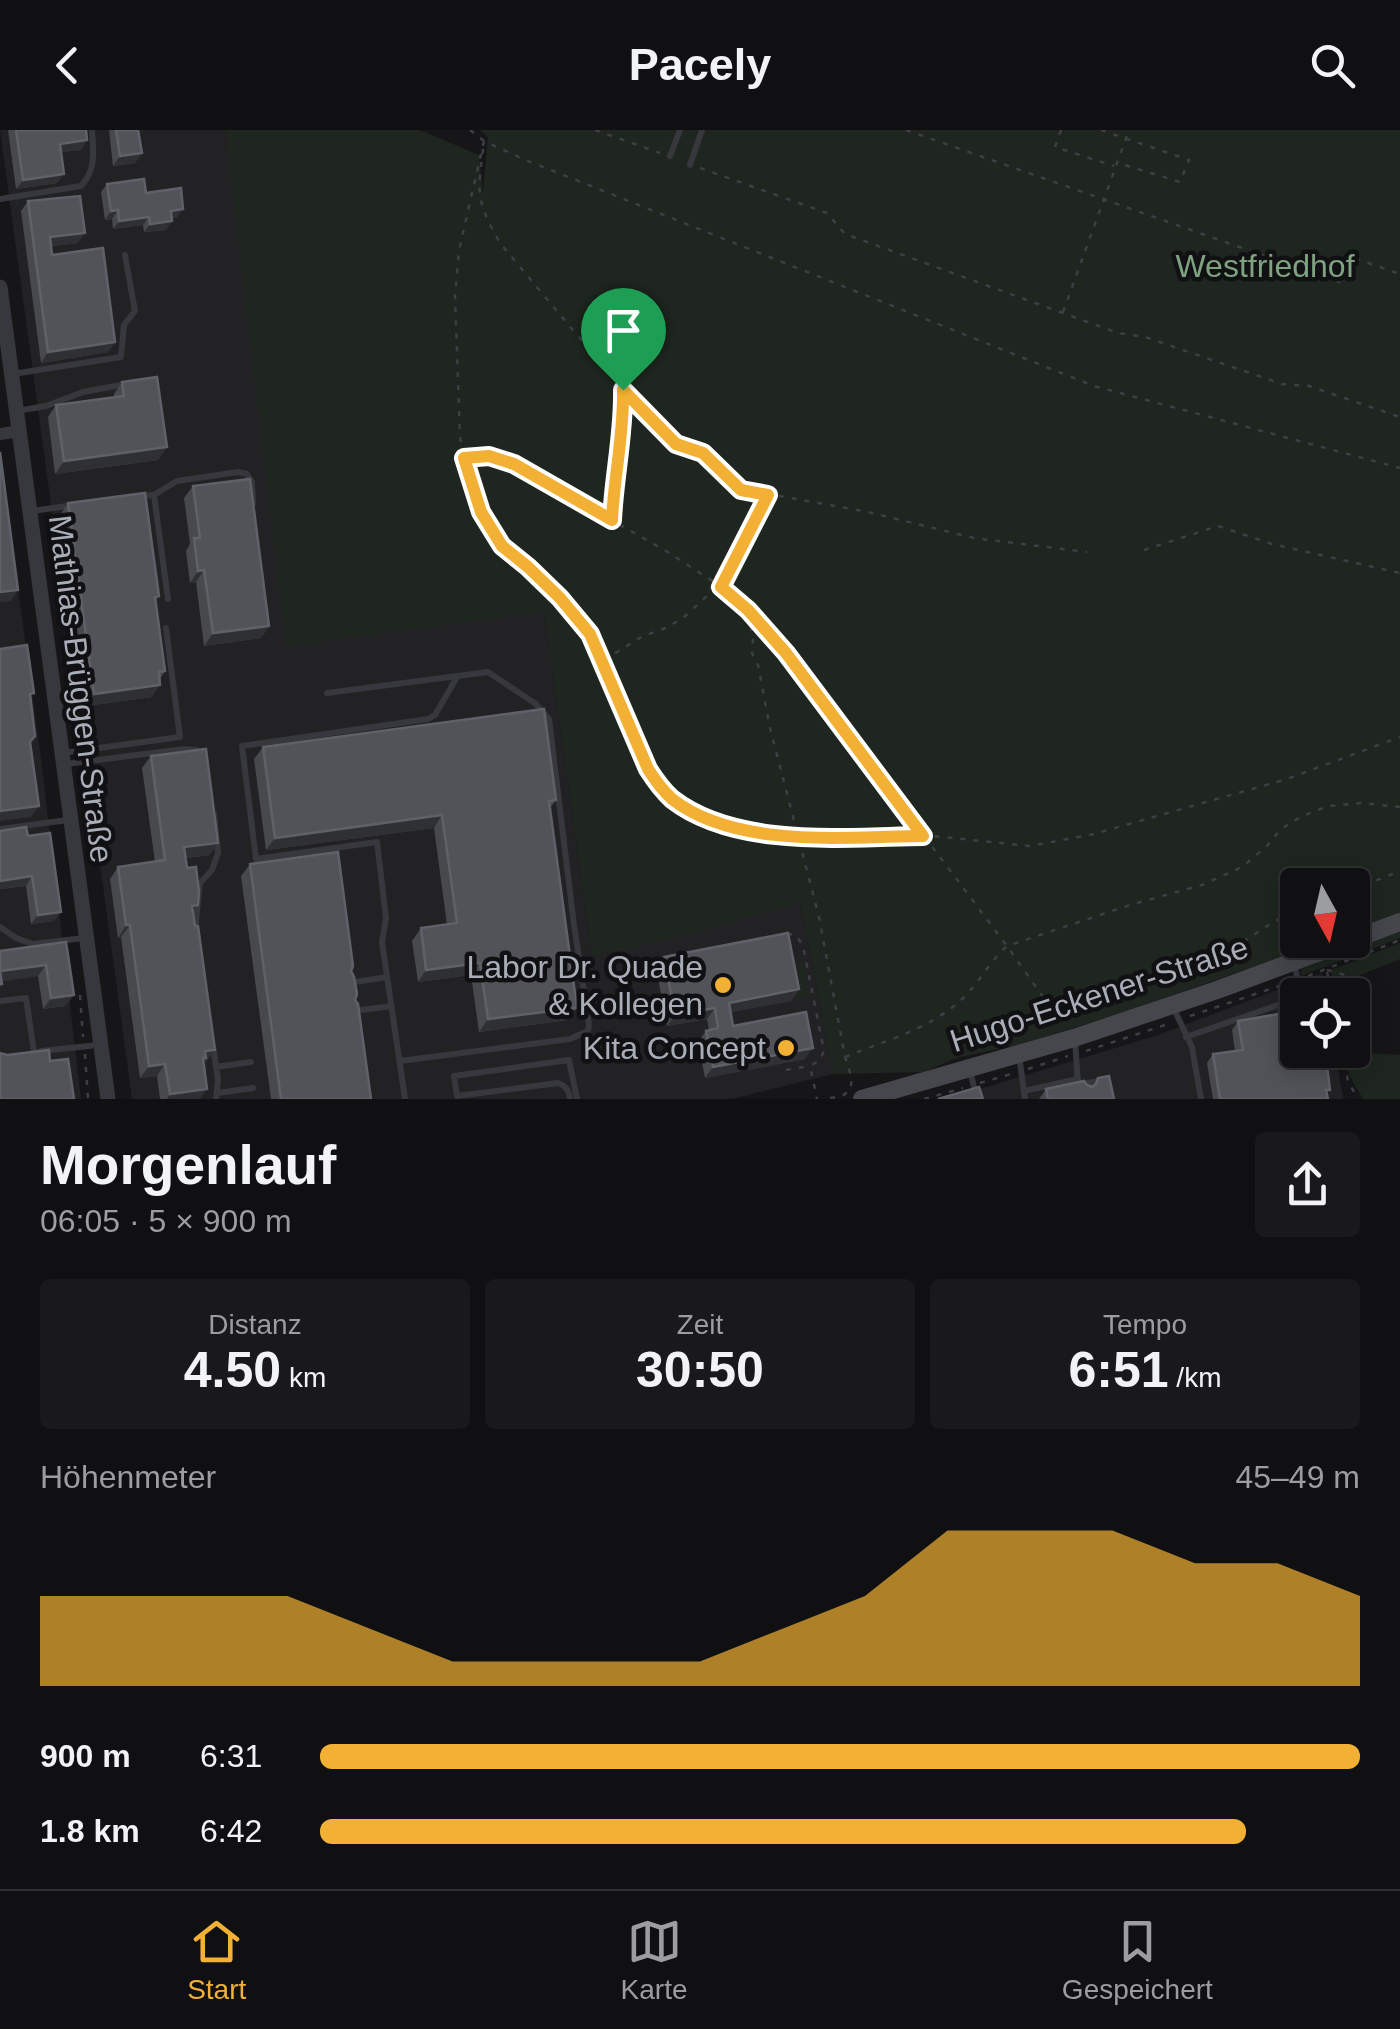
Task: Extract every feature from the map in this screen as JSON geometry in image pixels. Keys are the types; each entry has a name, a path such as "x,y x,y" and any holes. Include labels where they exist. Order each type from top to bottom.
{"main road":[{"name":"Hugo-Eckener-Straße","path":"1370,933 1400,922"},
{"name":"Hugo-Eckener-Straße","path":"862,1099 1296,970 1318,958"}],"street":[{"name":"Mathias-Brüggen-Straße","path":"0,287 108,1099"},
{"path":"0,434 20,431"}],"lane":[{"path":"0,198 81,186 93,168 92,130"},
{"path":"670,156 680,130"},
{"path":"690,165 702,130"},
{"path":"12,374 121,357 124,325 134,312 125,255"},
{"path":"17,411 137,382"},
{"path":"136,497 154,494 177,481 238,472 247,474 252,482 254,514"},
{"path":"154,494 168,599"},
{"path":"30,511 83,504"},
{"path":"62,759 180,737 166,628"},
{"path":"326,694 488,672 536,704 549,719 588,1032 570,1039 400,1061"},
{"path":"405,1099 382,942 386,918 376,842 256,859 242,746 428,720 457,676"},
{"path":"62,759 184,749 197,750 206,765"},
{"path":"196,940 200,883 212,870 218,853 213,804"},
{"path":"0,829 69,820"},
{"path":"0,927 33,944 85,938"},
{"path":"1296,970 1297,978"},
{"path":"349,983 388,978"},
{"path":"0,1001 26,998 34,1052"},
{"path":"1186,1037 1280,1003"},
{"path":"353,1011 392,1006"},
{"path":"1172,1006 1192,1048 1201,1099"},
{"path":"210,1028 217,1096 253,1088"},
{"path":"1074,1038 1078,1098"},
{"path":"17,1054 100,1045"},
{"path":"1019,1054 1024,1095 1078,1082 1101,1081 1104,1099"},
{"path":"569,1060 574,1099 558,1082 457,1096 454,1076 569,1060"},
{"path":"216,1066 251,1062"},
{"path":"970,1068 976,1099"}],"path":[{"path":"470,130 484,142 1094,386 1400,468"},
{"path":"595,130 670,156"},
{"path":"906,130 1342,283 1351,257 1400,274"},
{"path":"1061,130 1055,147 1180,182 1189,160 1100,130"},
{"path":"1062,313 1129,130"},
{"path":"484,142 480,202 500,243 623,390 676,444 703,453 741,490 868,512 974,538 1087,552"},
{"path":"484,142 460,250 455,296 459,426 464,458 481,512 502,546 560,598 590,634 648,769 662,789 690,811 727,826 798,838 923,836 1030,846 1094,834 1288,778 1400,737"},
{"path":"690,165 827,214 845,234 1118,333 1146,338 1282,384 1309,386 1400,417"},
{"path":"612,520 614,480 623,434 623,390"},
{"path":"464,458 489,456 514,464 714,582 748,610 786,653 1048,1004 1104,997 1208,966 1280,919"},
{"path":"721,587 768,495"},
{"path":"1144,550 1218,526 1272,544 1400,573"},
{"path":"602,661 683,618 708,596 714,582"},
{"path":"748,610 752,652 819,917 844,1057 852,1079 850,1090 842,1096 825,1099"},
{"path":"844,1057 935,1019 960,1001 1007,946 1202,885 1242,867 1281,828 1329,806 1361,803 1400,807"},
{"path":"1370,883 1400,871"},
{"path":"786,934 796,936 803,946 824,1052 810,1066 786,1070"},
{"path":"1325,970 1400,940"},
{"path":"1296,970 1325,970 1355,978"},
{"path":"1325,970 1328,978"},
{"path":"810,1066 817,1099"},
{"path":"1345,1068 1358,1099"}],"shaded area":[{"path":"0,130 225,130 251,336 544,612 592,956 800,903 833,1074 732,1099 132,1099"},
{"path":"0,457 40,750 81,1099 0,1099"},
{"path":"1280,989 1280,1068 1338,1068 1343,1099 947,1099 1158,1035"}],"green space":[{"name":"Westfriedhof","path":"225,130 420,130 479,155 483,193 488,137 480,130 1400,130 1400,913 1370,925 1370,868 1280,868 1280,958 1116,1015 1017,1045 956,1058 924,1072 833,1074 800,903 592,956 544,612 286,646"},
{"path":"1400,929 1400,938 1370,950 1370,941"},
{"path":"1400,943 1400,959 1353,978 1332,978 1331,970 1370,958"},
{"path":"1328,958 1348,958 1301,976 1301,969"},
{"path":"804,961 811,997 795,1000 789,965"},
{"path":"1370,1053 1400,1055 1400,1099 1363,1099 1348,1068 1370,1068"}],"building":[{"path":"16,130 86,130 87,140 60,144 64,174 23,180"},
{"path":"116,130 138,130 142,153 120,156"},
{"path":"144,179 146,193 181,188 183,209 171,211 172,221 150,224 149,217 119,221 118,210 111,211 107,184"},
{"path":"80,196 85,233 50,237 52,255 103,248 115,342 48,352 28,201"},
{"path":"157,377 167,447 64,461 56,405 124,396 122,382"},
{"path":"0,452 18,590 0,592"},
{"path":"250,479 269,626 213,633 204,570 198,571 194,538 200,538 193,486"},
{"path":"145,493 165,671 159,672 160,685 94,694 68,503"},
{"path":"27,645 34,693 30,694 35,736 30,742 39,806 0,811 0,649"},
{"path":"544,709 556,800 549,801 577,1008 488,1019 480,963 426,970 421,928 457,923 442,815 275,838 263,747"},
{"path":"206,749 218,843 184,847 187,868 196,867 198,905 192,906 215,1050 205,1051 203,1058 207,1089 170,1094 165,1064 149,1066 118,867 165,860 151,756"},
{"path":"26,827 28,836 50,833 61,912 38,915 32,876 0,881 0,831"},
{"path":"338,852 371,1099 281,1099 250,864"},
{"path":"788,933 799,989 729,1003 733,1026 806,1012 813,1048 713,1067 706,1031 718,1028 715,1008 675,1015 664,957"},
{"path":"66,942 74,995 51,998 46,965 0,971 0,951"},
{"path":"1280,1014 1280,1068 1327,1068 1328,1099 1220,1099 1213,1054 1243,1050 1238,1021"},
{"path":"49,1050 50,1061 68,1059 74,1099 0,1099 0,1053"},
{"path":"1109,1076 1114,1099 1048,1099 1046,1089 1084,1081 1092,1087 1098,1078"},
{"path":"979,1087 983,1099 938,1099"}],"place":[{"name":"Labor Dr. Quade & Kollegen","path":"723,985"},
{"name":"Kita Concept","path":"786,1048"}],"route":[{"path":"623,390 676,444 703,453 741,490 768,495 721,587 748,610 786,653 923,836 798,838 727,826 690,811 662,789 648,769 590,634 560,598 502,546 481,512 464,458 489,456 514,464 612,520 614,480 623,434 623,390"}]}
